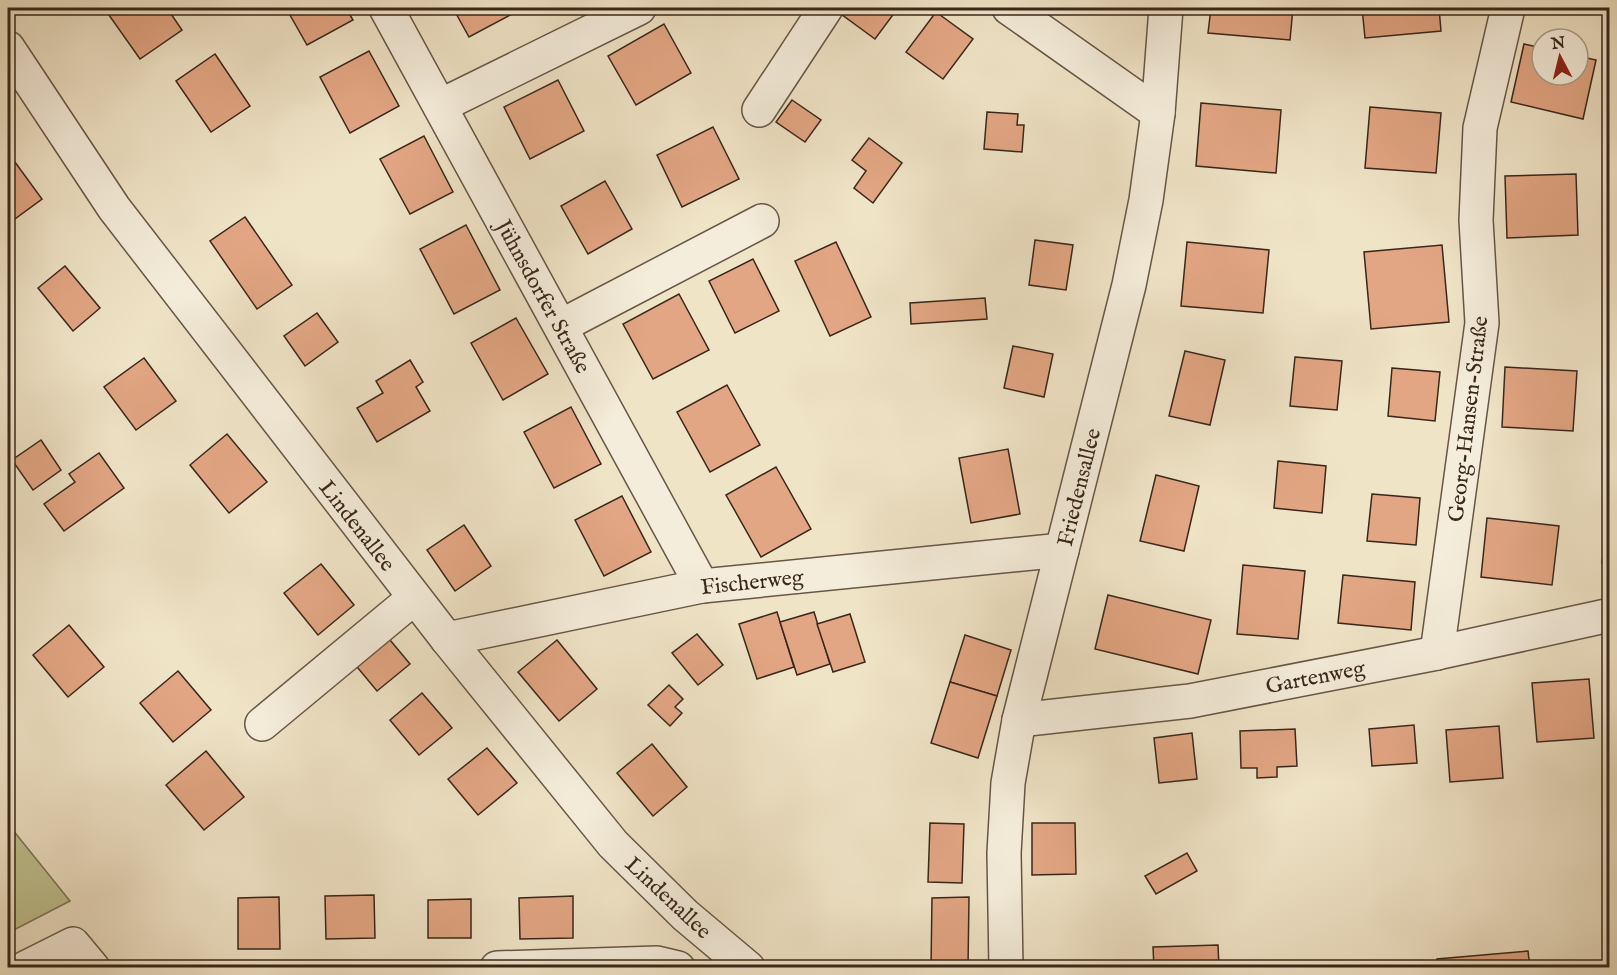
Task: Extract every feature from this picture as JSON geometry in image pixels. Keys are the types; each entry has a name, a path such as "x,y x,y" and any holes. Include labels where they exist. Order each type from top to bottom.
{"street":[{"name":"Jühnsdorfer Straße","path":"386,8 702,586"},
{"path":"440,106 639,8"},
{"path":"759,110 826,8"},
{"path":"1009,8 1158,113"},
{"name":"Friedensallee","path":"1006,968 1004,853 1008,783 1018,720 1130,285 1146,200 1158,113 1166,8"},
{"name":"Georg-Hansen-Straße","path":"1437,653 1482,323 1476,220 1480,128 1508,8"},
{"name":"Lindenallee","path":"8,48 114,208 414,598 613,844 685,915 748,968"},
{"path":"561,326 762,221"},
{"name":"Fischerweg","path":"447,639 702,586 1062,550"},
{"path":"262,724 414,598"},
{"name":"Gartenweg","path":"1018,720 1190,701 1437,653 1610,615"},
{"path":"25,968 83,956"},
{"path":"497,968 657,963 678,968"}],"green space":[{"path":"8,824 70,901 8,933"}],"building":[{"path":"104,8 167,8 182,30 140,59"},
{"path":"286,8 346,8 353,20 307,45"},
{"path":"453,8 513,8 516,12 469,37"},
{"path":"846,8 898,8 875,39 841,14"},
{"path":"1211,8 1293,8 1290,40 1208,33"},
{"path":"1362,8 1439,8 1441,31 1365,38"},
{"path":"936,12 973,39 943,79 906,52"},
{"path":"664,24 691,73 636,105 608,56"},
{"path":"1524,44 1530,45 1530,87 1590,87 1590,59 1596,60 1583,119 1511,102"},
{"path":"369,51 399,106 350,133 320,77"},
{"path":"215,54 250,106 211,132 176,81"},
{"path":"558,80 584,131 530,159 504,107"},
{"path":"792,100 821,120 805,142 776,122"},
{"path":"1201,103 1281,110 1276,173 1196,166"},
{"path":"1370,107 1441,113 1436,173 1365,168"},
{"path":"987,112 1018,114 1017,125 1024,125 1022,152 984,149"},
{"path":"713,127 739,179 682,207 657,155"},
{"path":"424,136 453,192 410,214 380,159"},
{"path":"869,138 902,163 873,203 854,188 866,171 852,160"},
{"path":"12,158 42,199 8,224 8,161"},
{"path":"1576,174 1578,235 1507,238 1505,176"},
{"path":"605,181 632,229 588,254 561,206"},
{"path":"245,217 292,285 257,309 210,241"},
{"path":"466,225 500,290 454,314 420,249"},
{"path":"1035,240 1073,245 1066,290 1029,285"},
{"path":"836,242 871,317 830,336 795,261"},
{"path":"1187,242 1269,250 1263,313 1181,306"},
{"path":"1442,245 1449,322 1371,329 1364,252"},
{"path":"753,259 779,311 735,333 709,281"},
{"path":"65,266 100,308 73,331 38,288"},
{"path":"679,294 709,350 653,379 623,324"},
{"path":"985,298 987,319 911,324 910,303"},
{"path":"317,313 338,342 305,366 284,336"},
{"path":"516,318 548,374 503,400 471,343"},
{"path":"1013,346 1053,354 1044,397 1004,388"},
{"path":"1185,351 1225,360 1210,425 1169,416"},
{"path":"1295,357 1342,361 1337,410 1290,406"},
{"path":"144,358 176,401 136,430 104,387"},
{"path":"410,360 423,382 416,387 430,411 377,442 357,408 383,393 376,381"},
{"path":"1505,367 1577,371 1573,431 1502,427"},
{"path":"1392,368 1440,372 1435,421 1388,416"},
{"path":"727,385 760,445 710,472 677,412"},
{"path":"571,407 601,464 554,488 524,432"},
{"path":"227,434 267,482 229,513 190,465"},
{"path":"41,440 61,470 33,490 12,460"},
{"path":"1008,449 1020,514 971,523 959,458"},
{"path":"99,453 124,488 64,531 44,504 75,482 69,474"},
{"path":"1278,461 1326,466 1322,513 1274,508"},
{"path":"776,467 811,529 761,557 726,495"},
{"path":"1156,475 1199,486 1184,551 1140,541"},
{"path":"1372,494 1420,498 1416,545 1367,541"},
{"path":"622,496 651,552 604,576 575,520"},
{"path":"1610,502 1610,564 1602,563"},
{"path":"1487,518 1559,526 1552,585 1481,577"},
{"path":"464,525 491,566 455,591 427,550"},
{"path":"321,564 354,605 318,635 284,593"},
{"path":"1243,565 1305,571 1298,639 1237,634"},
{"path":"1343,575 1415,582 1411,630 1338,623"},
{"path":"1108,595 1211,620 1198,674 1095,649"},
{"path":"777,612 794,667 757,679 739,624"},
{"path":"814,612 830,664 797,675 780,622"},
{"path":"850,614 865,662 833,672 817,624"},
{"path":"69,625 104,667 68,697 33,655"},
{"path":"385,634 410,664 377,691 353,662"},
{"path":"697,634 723,665 698,685 672,653"},
{"path":"965,635 1011,650 997,696 950,682"},
{"path":"557,640 597,689 559,721 518,672"},
{"path":"178,671 211,710 173,742 140,703"},
{"path":"1589,679 1594,738 1537,742 1532,683"},
{"path":"950,682 997,696 978,758 931,743"},
{"path":"669,685 683,699 675,707 682,713 670,726 648,705"},
{"path":"422,693 452,728 419,755 390,720"},
{"path":"1414,725 1417,763 1372,766 1369,729"},
{"path":"1499,726 1503,778 1450,782 1446,730"},
{"path":"1295,729 1297,766 1277,767 1277,777 1257,778 1257,768 1241,768 1240,731"},
{"path":"1192,733 1197,779 1159,783 1154,738"},
{"path":"652,744 687,787 653,816 617,773"},
{"path":"487,748 517,783 478,815 448,779"},
{"path":"206,751 244,797 204,830 166,785"},
{"path":"930,823 964,824 962,883 928,882"},
{"path":"1032,823 1075,823 1076,874 1032,875"},
{"path":"1187,853 1197,871 1156,894 1145,876"},
{"path":"374,895 375,938 326,939 325,896"},
{"path":"573,896 573,938 520,939 519,898"},
{"path":"279,897 280,949 238,949 238,898"},
{"path":"969,897 968,968 931,968 932,898"},
{"path":"471,899 471,938 428,938 428,900"},
{"path":"1218,945 1219,968 1154,968 1153,947"},
{"path":"1528,951 1530,968 1437,968 1437,959"}]}
